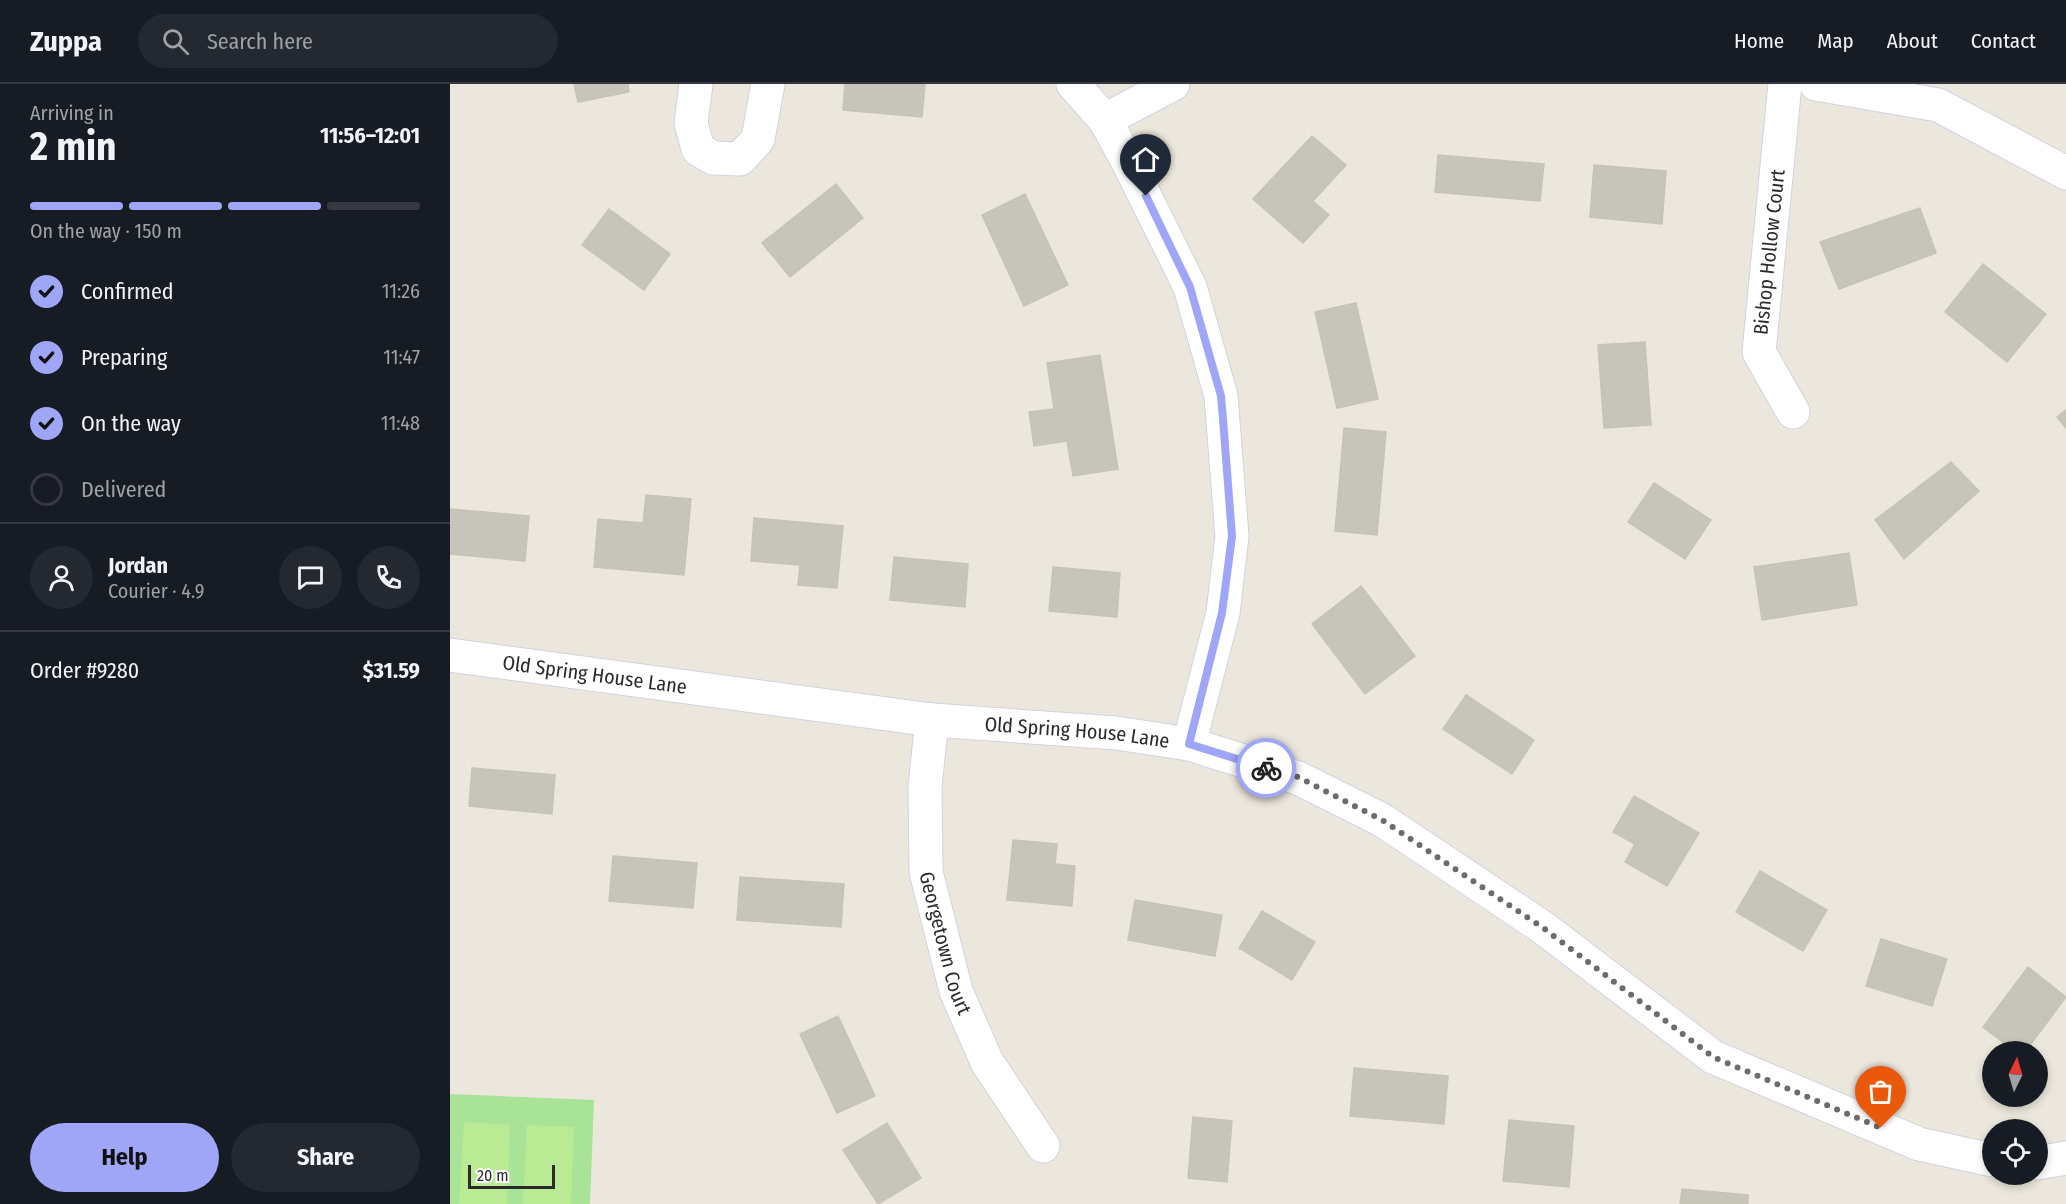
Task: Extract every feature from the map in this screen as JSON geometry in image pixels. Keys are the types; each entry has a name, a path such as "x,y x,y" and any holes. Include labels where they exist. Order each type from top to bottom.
{"street":[{"path":"696,84 691,123 698,149 713,158 740,159 758,139 768,84"},
{"path":"1073,84 1105,120 1190,287 1221,396 1232,536 1222,613 1189,744"},
{"path":"1105,120 1173,84"},
{"name":"Bishop Hollow Court","path":"1785,84 1760,352 1793,412"},
{"path":"1816,84 1938,105 2066,173"},
{"name":"Old Spring House Lane","path":"450,655 932,720 1116,734 1189,744 1298,777 1382,820 1542,927 1713,1057 1919,1144 1982,1158"},
{"name":"Georgetown Court","path":"932,720 925,786 926,872 931,894 957,991 987,1062 1043,1146"},
{"path":"2048,1161 2066,1158"}],"green space":[{"path":"450,1094 594,1100 590,1204 450,1204"},
{"path":"464,1122 510,1125 507,1204 459,1204"},
{"path":"527,1125 574,1127 571,1204 523,1204"}],"building":[{"path":"574,84 628,84 629,92 578,102"},
{"path":"845,84 925,84 922,117 843,110"},
{"path":"1312,136 1346,165 1313,201 1329,215 1303,243 1253,199"},
{"path":"1438,155 1544,164 1540,201 1435,192"},
{"path":"1594,165 1666,171 1662,224 1590,217"},
{"path":"836,184 863,218 790,277 762,243"},
{"path":"1025,194 1068,285 1024,306 982,215"},
{"path":"1920,208 1936,253 1839,289 1820,242"},
{"path":"609,209 670,254 644,290 582,245"},
{"path":"1983,264 2046,314 2007,362 1945,312"},
{"path":"1356,303 1378,399 1337,408 1315,312"},
{"path":"1645,342 1651,425 1604,428 1598,345"},
{"path":"1100,355 1118,469 1073,476 1067,441 1034,446 1029,412 1054,409 1047,363"},
{"path":"2066,410 2066,428 2057,417"},
{"path":"1344,428 1386,432 1377,535 1335,531"},
{"path":"1951,462 1979,491 1904,559 1875,520"},
{"path":"1654,483 1711,520 1685,559 1628,522"},
{"path":"646,495 691,499 684,575 594,567 598,519 643,523"},
{"path":"450,509 529,516 525,561 450,554"},
{"path":"754,518 843,526 837,588 798,585 800,565 751,561"},
{"path":"1849,553 1857,605 1762,620 1754,567"},
{"path":"894,557 968,564 965,607 890,600"},
{"path":"1053,567 1120,573 1117,617 1049,611"},
{"path":"1361,586 1415,656 1365,694 1312,624"},
{"path":"1466,695 1534,740 1512,774 1443,729"},
{"path":"472,768 555,775 552,814 469,806"},
{"path":"1634,796 1699,833 1667,886 1625,862 1635,844 1613,832"},
{"path":"1013,840 1057,844 1055,864 1075,866 1072,906 1007,900"},
{"path":"613,856 697,863 693,908 609,901"},
{"path":"1760,871 1827,910 1803,951 1736,912"},
{"path":"740,877 844,884 841,927 737,920"},
{"path":"1135,900 1222,915 1215,956 1128,940"},
{"path":"1262,911 1315,942 1292,980 1239,948"},
{"path":"1881,939 1947,959 1932,1006 1866,986"},
{"path":"2028,967 2066,997 2033,1041 2001,1041 1983,1027"},
{"path":"838,1016 875,1096 837,1113 800,1034"},
{"path":"1354,1068 1448,1076 1444,1124 1350,1116"},
{"path":"1193,1117 1232,1121 1227,1182 1188,1178"},
{"path":"1509,1120 1574,1126 1569,1187 1503,1181"},
{"path":"887,1123 921,1178 878,1204 843,1150"},
{"path":"1682,1189 1748,1195 1748,1204 1680,1204"}],"way so far":[{"path":"1266,768 1298,777 1382,820 1542,927 1713,1057 1881,1128"}],"route":[{"path":"1146,196 1190,287 1221,396 1223,419 1232,536 1222,613 1189,744 1266,768"}]}
